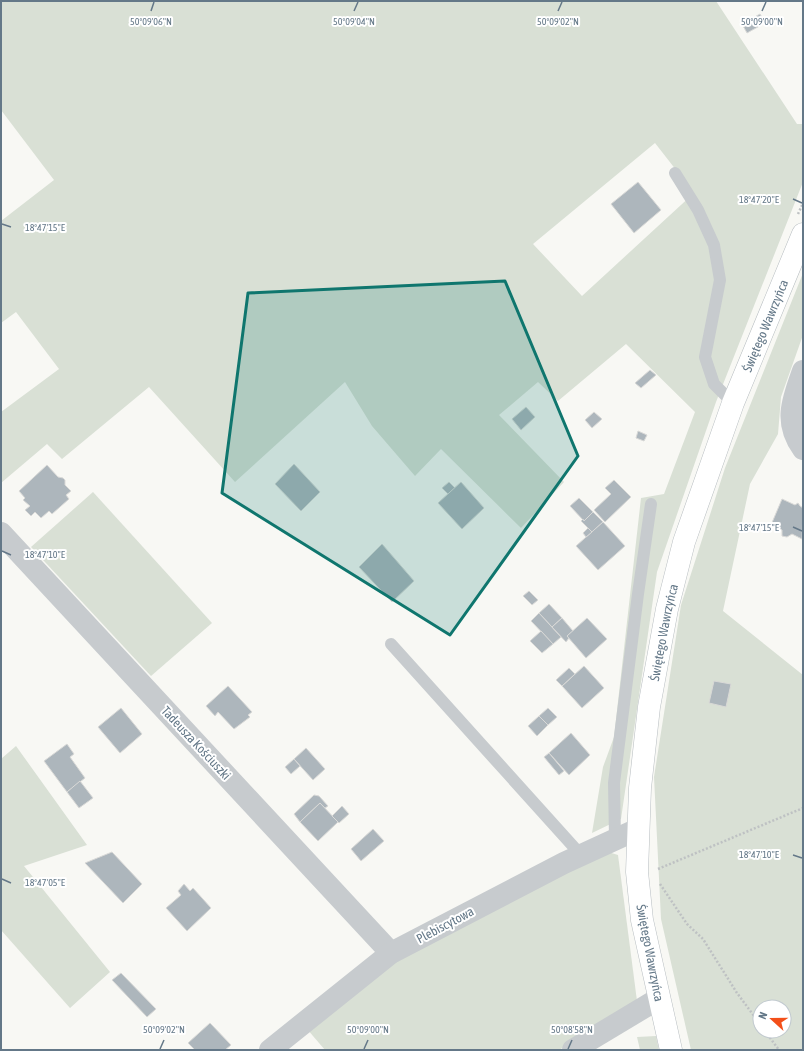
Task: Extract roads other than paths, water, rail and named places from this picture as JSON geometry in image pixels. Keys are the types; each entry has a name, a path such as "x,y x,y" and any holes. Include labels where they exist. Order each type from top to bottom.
{"street":[{"name":"Świętego Wawrzyńca","path":"671,1050 658,999 642,920 637,872 640,788 649,707 667,609 684,542 733,403 803,234"},
{"path":"803,371 792,404 792,424 797,441 803,449"},
{"name":"Tadeusza Kościuszki","path":"1,533 391,953"},
{"name":"Plebiscytowa","path":"270,1050 391,953 581,855 615,838 638,829"},
{"path":"573,1050 658,999"}],"lane":[{"path":"675,173 698,210 714,245 720,280 706,357 714,384 733,403"},
{"path":"615,838 614,783 651,504"},
{"path":"392,644 581,855"}]}
